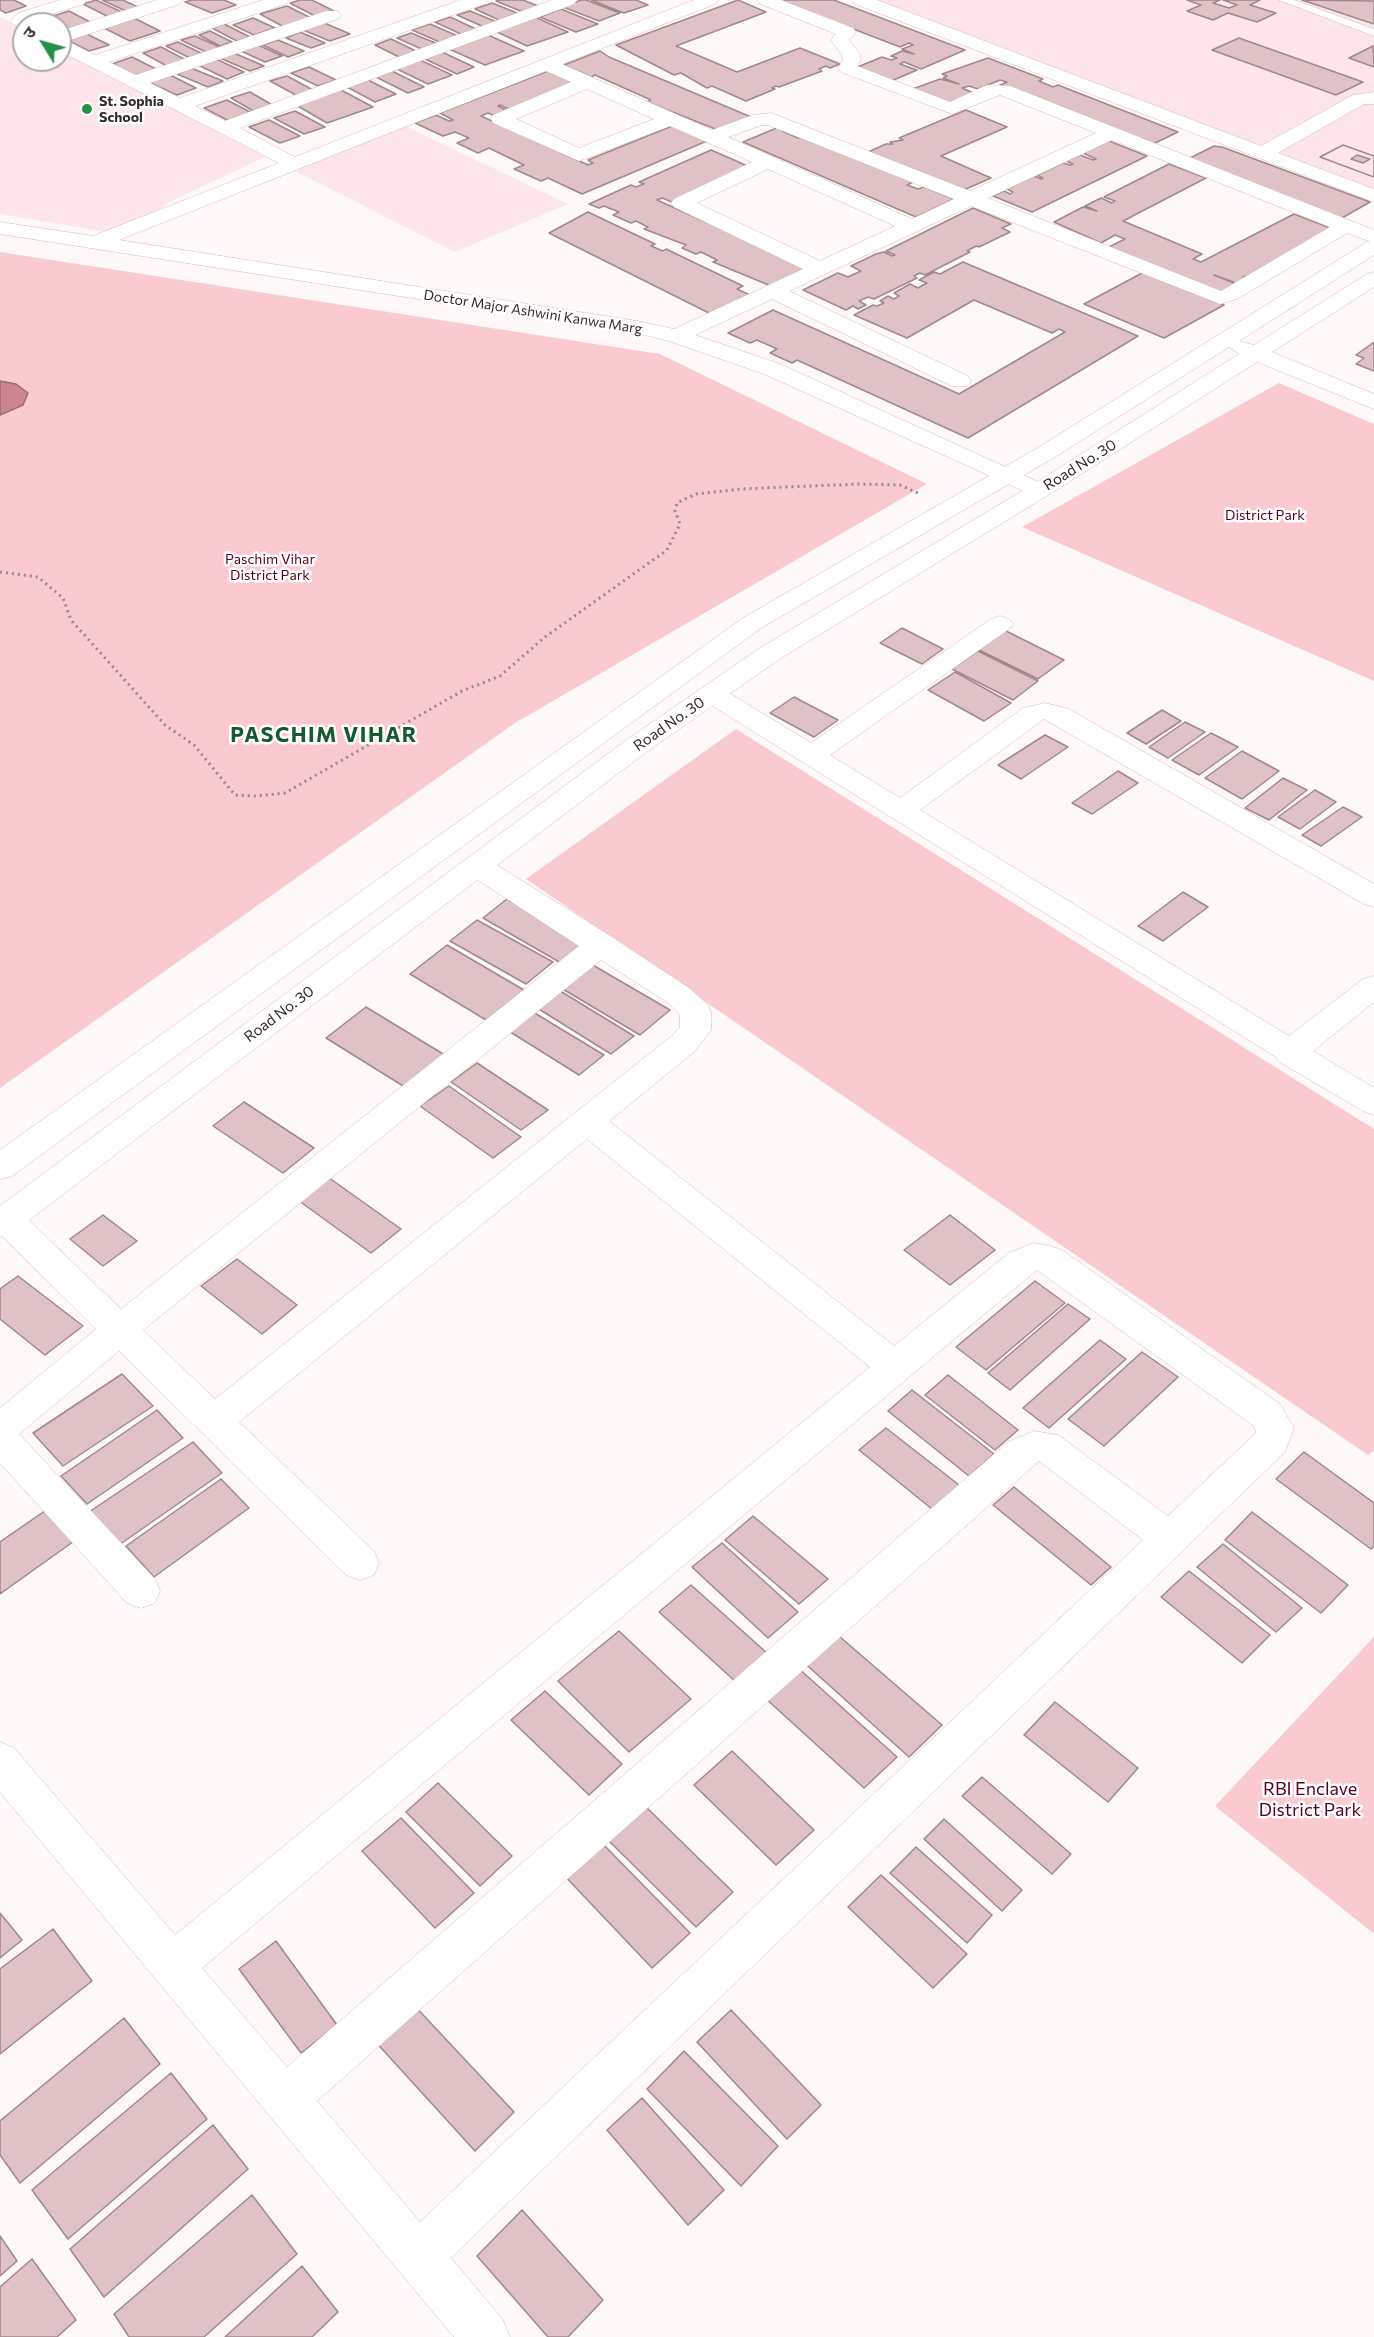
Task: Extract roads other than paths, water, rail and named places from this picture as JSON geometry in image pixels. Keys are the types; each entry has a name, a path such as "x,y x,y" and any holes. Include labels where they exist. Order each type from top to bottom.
{"street":[{"path":"40,12 78,0"},
{"path":"72,33 174,0"},
{"path":"94,61 280,0"},
{"path":"438,0 456,8"},
{"path":"179,105 478,0"},
{"path":"223,128 568,0"},
{"path":"659,0 683,10"},
{"path":"92,244 709,0"},
{"path":"766,0 847,32 840,40 851,54 852,60 847,68 944,106 952,108 998,89 1374,237"},
{"path":"861,0 1374,196"},
{"path":"134,82 332,15"},
{"path":"72,50 293,163"},
{"path":"546,64 912,226"},
{"path":"587,82 500,118 579,155 670,118"},
{"path":"1263,153 1360,99 1374,98"},
{"path":"711,137 760,119 771,119 1220,298 1230,295 1345,226"},
{"path":"676,336 1112,133"},
{"path":"768,162 681,203 819,269"},
{"name":"Doctor Major Ashwini Kanwa Marg","path":"0,228 637,327 676,336 729,352 772,369 1039,491"},
{"name":"Road No. 30","path":"0,1167 752,623 1007,476 1374,246"},
{"name":"Road No. 30","path":"3,1221 635,747 769,654 1039,491 1374,278"},
{"path":"772,291 960,381"},
{"path":"1225,340 1374,402"},
{"path":"811,756 1000,624"},
{"path":"712,694 1289,1053 1374,1103"},
{"path":"901,811 1032,714 1046,711 1059,715 1374,897"},
{"path":"214,1421 684,1043 695,1030 696,1012 678,995 477,866"},
{"path":"141,1591 7,1446 0,1434 4,1426 119,1330 601,944"},
{"path":"1289,1053 1374,986"},
{"path":"587,1121 894,1366"},
{"path":"3,1221 360,1563"},
{"path":"172,1965 1021,1262 1034,1256 1050,1259 1267,1415 1276,1428 1272,1441 418,2257"},
{"path":"285,2099 1021,1453 1034,1446 1045,1446 1055,1451 1170,1539"},
{"path":"0,1761 486,2337"}],"lane":[{"path":"1284,0 1374,33"}],"place":[{"name":"St. Sophia School","path":"87,109"}],"district":[{"name":"PASCHIM VIHAR","path":"324,735"}],"park label":[{"name":"District Park","path":"1265,515"},
{"name":"Paschim Vihar District Park","path":"270,568"},
{"name":"RBI Enclave District Park","path":"1310,1799"}]}
